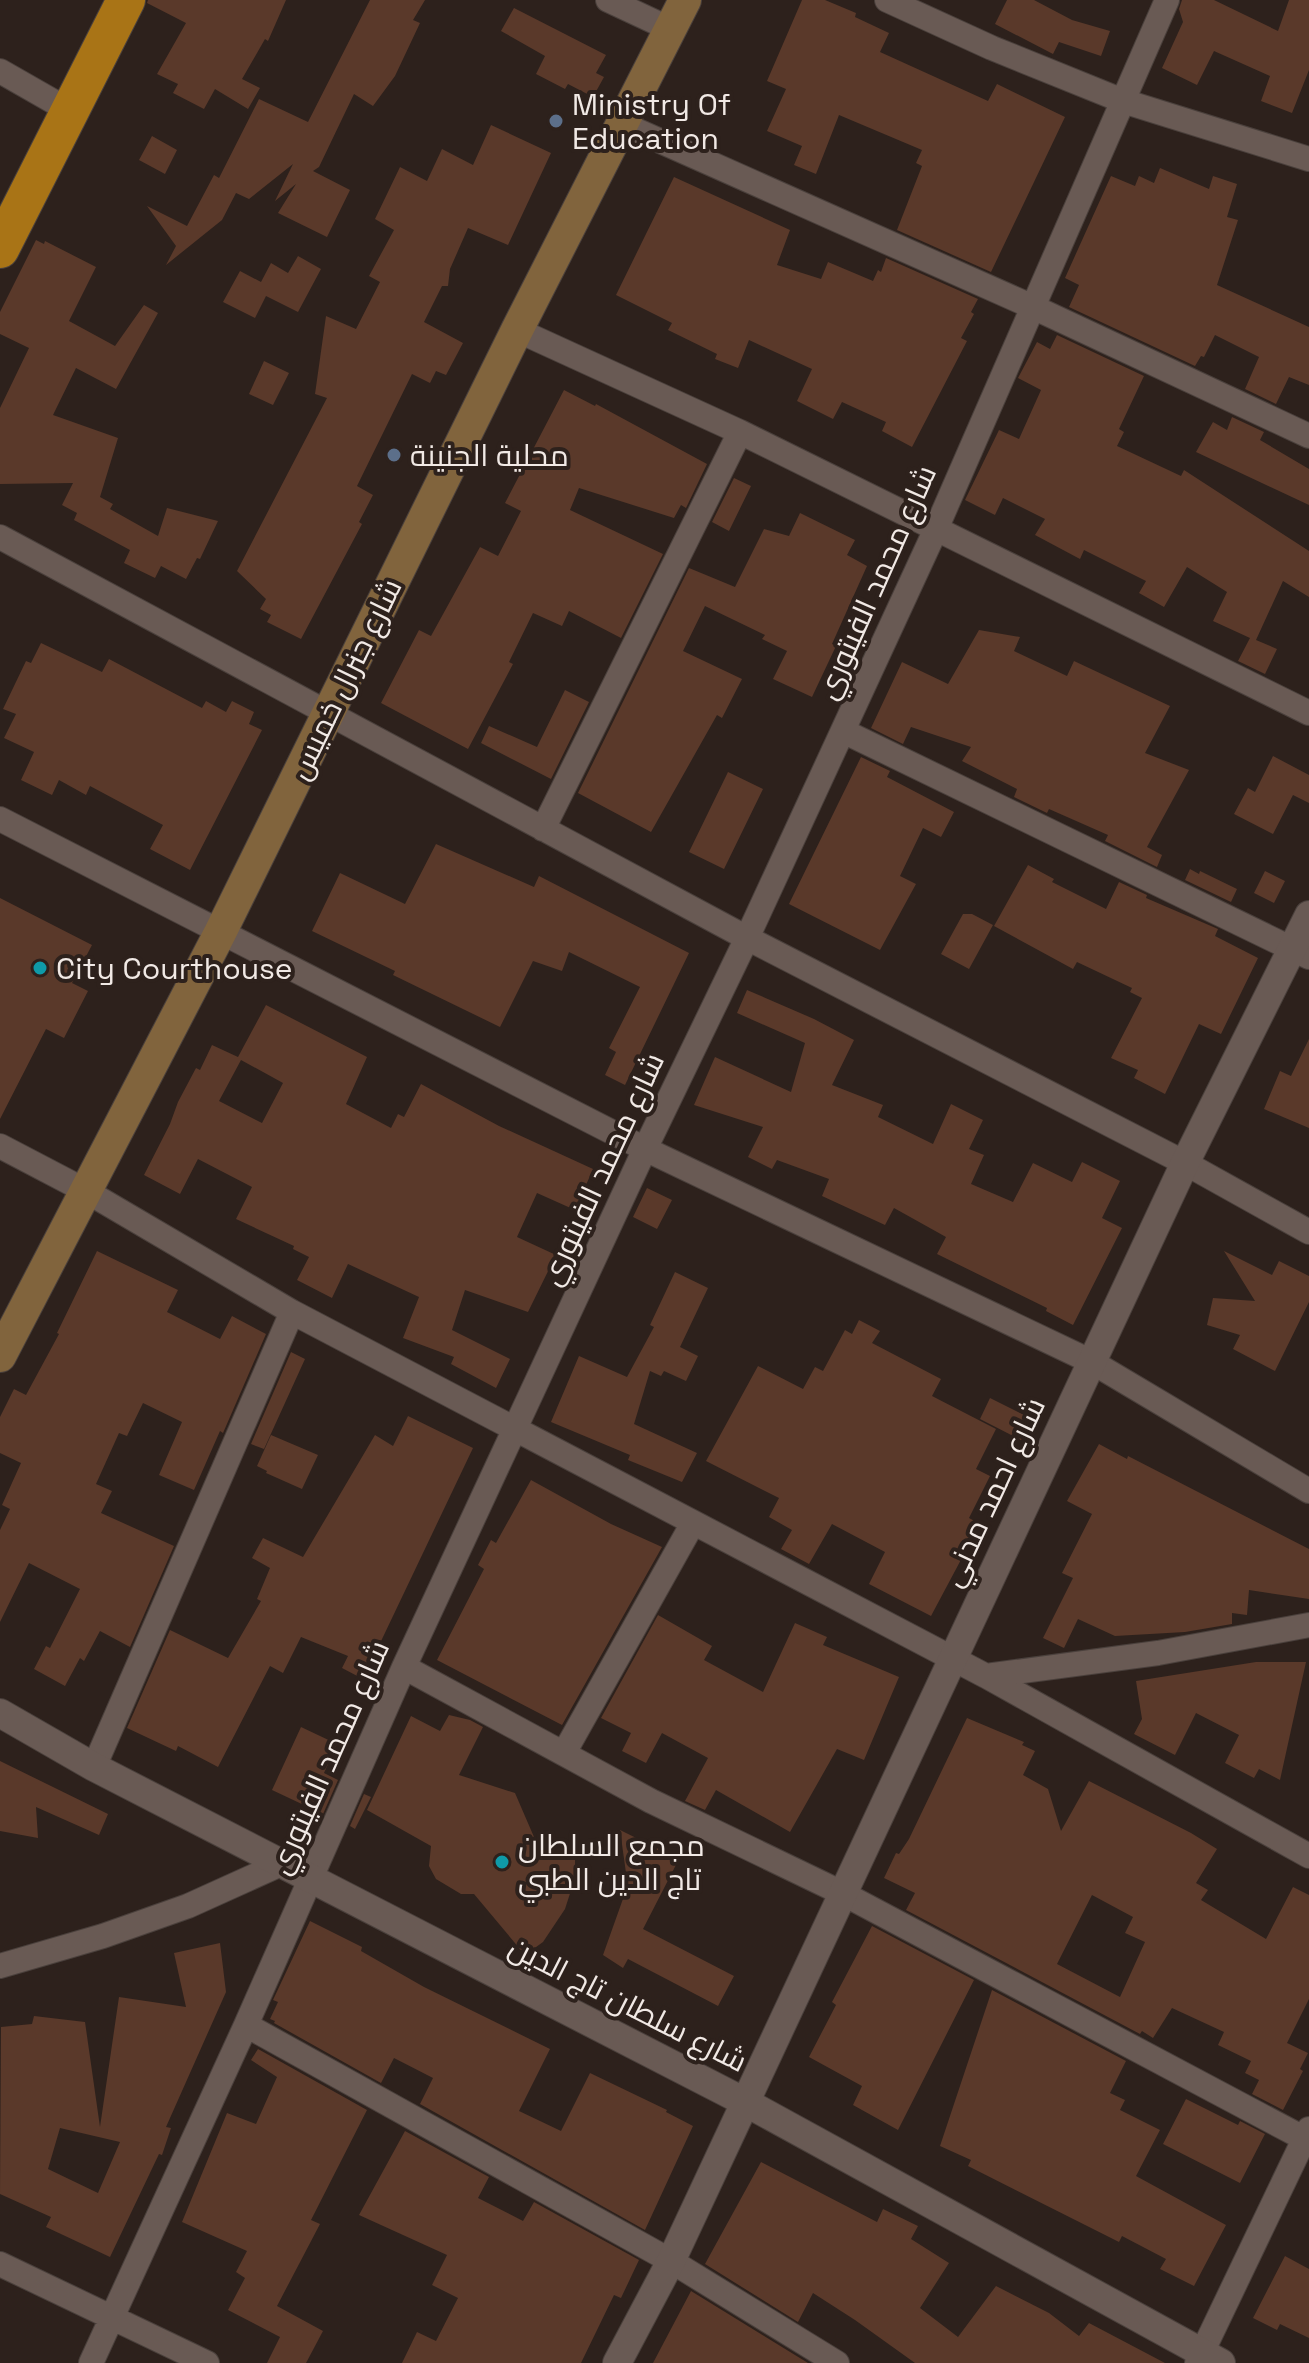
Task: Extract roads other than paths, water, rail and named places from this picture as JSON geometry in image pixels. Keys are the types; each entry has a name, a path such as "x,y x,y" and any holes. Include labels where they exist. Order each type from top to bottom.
{"highway":[{"path":"0,249 126,0"}],"main road":[{"name":"شارع جنرال خميس","path":"0,1356 220,933 517,330 685,0"}],"street":[{"path":"608,0 670,29"},
{"path":"887,0 992,48 1123,101 1309,159"},
{"name":"شارع محمد الفيتوري","path":"91,2363 246,2025 404,1667 936,529 1167,0"},
{"path":"0,71 70,111"},
{"path":"622,124 1033,307 1309,436"},
{"path":"517,330 740,432 1309,713"},
{"path":"543,829 740,432"},
{"path":"0,537 747,938 1185,1163 1309,1232"},
{"path":"843,731 1301,953"},
{"path":"0,819 645,1149 1092,1362 1309,1491"},
{"name":"شارع احمد مدني","path":"617,2363 671,2261 1185,1163 1301,953 1309,915"},
{"path":"0,1146 86,1191 292,1312 986,1676 1309,1856"},
{"path":"94,1767 292,1312"},
{"path":"564,1753 693,1523"},
{"path":"986,1676 1158,1653 1309,1625"},
{"path":"404,1667 651,1801 842,1893 1307,2136 1207,2360"},
{"name":"شارع سلطان تاج الدين","path":"0,1713 94,1767 745,2102 1207,2360"},
{"path":"0,1966 103,1936 188,1906 281,1864"},
{"path":"246,2025 671,2261 837,2363"},
{"path":"0,2264 207,2363"}],"place":[{"name":"Ministry Of Education","path":"556,121"},
{"name":"محلية الجنينة","path":"394,455"},
{"name":"City Courthouse","path":"40,968"},
{"name":"مجمع السلطان تاج الدين الطبي","path":"502,1862"}]}
